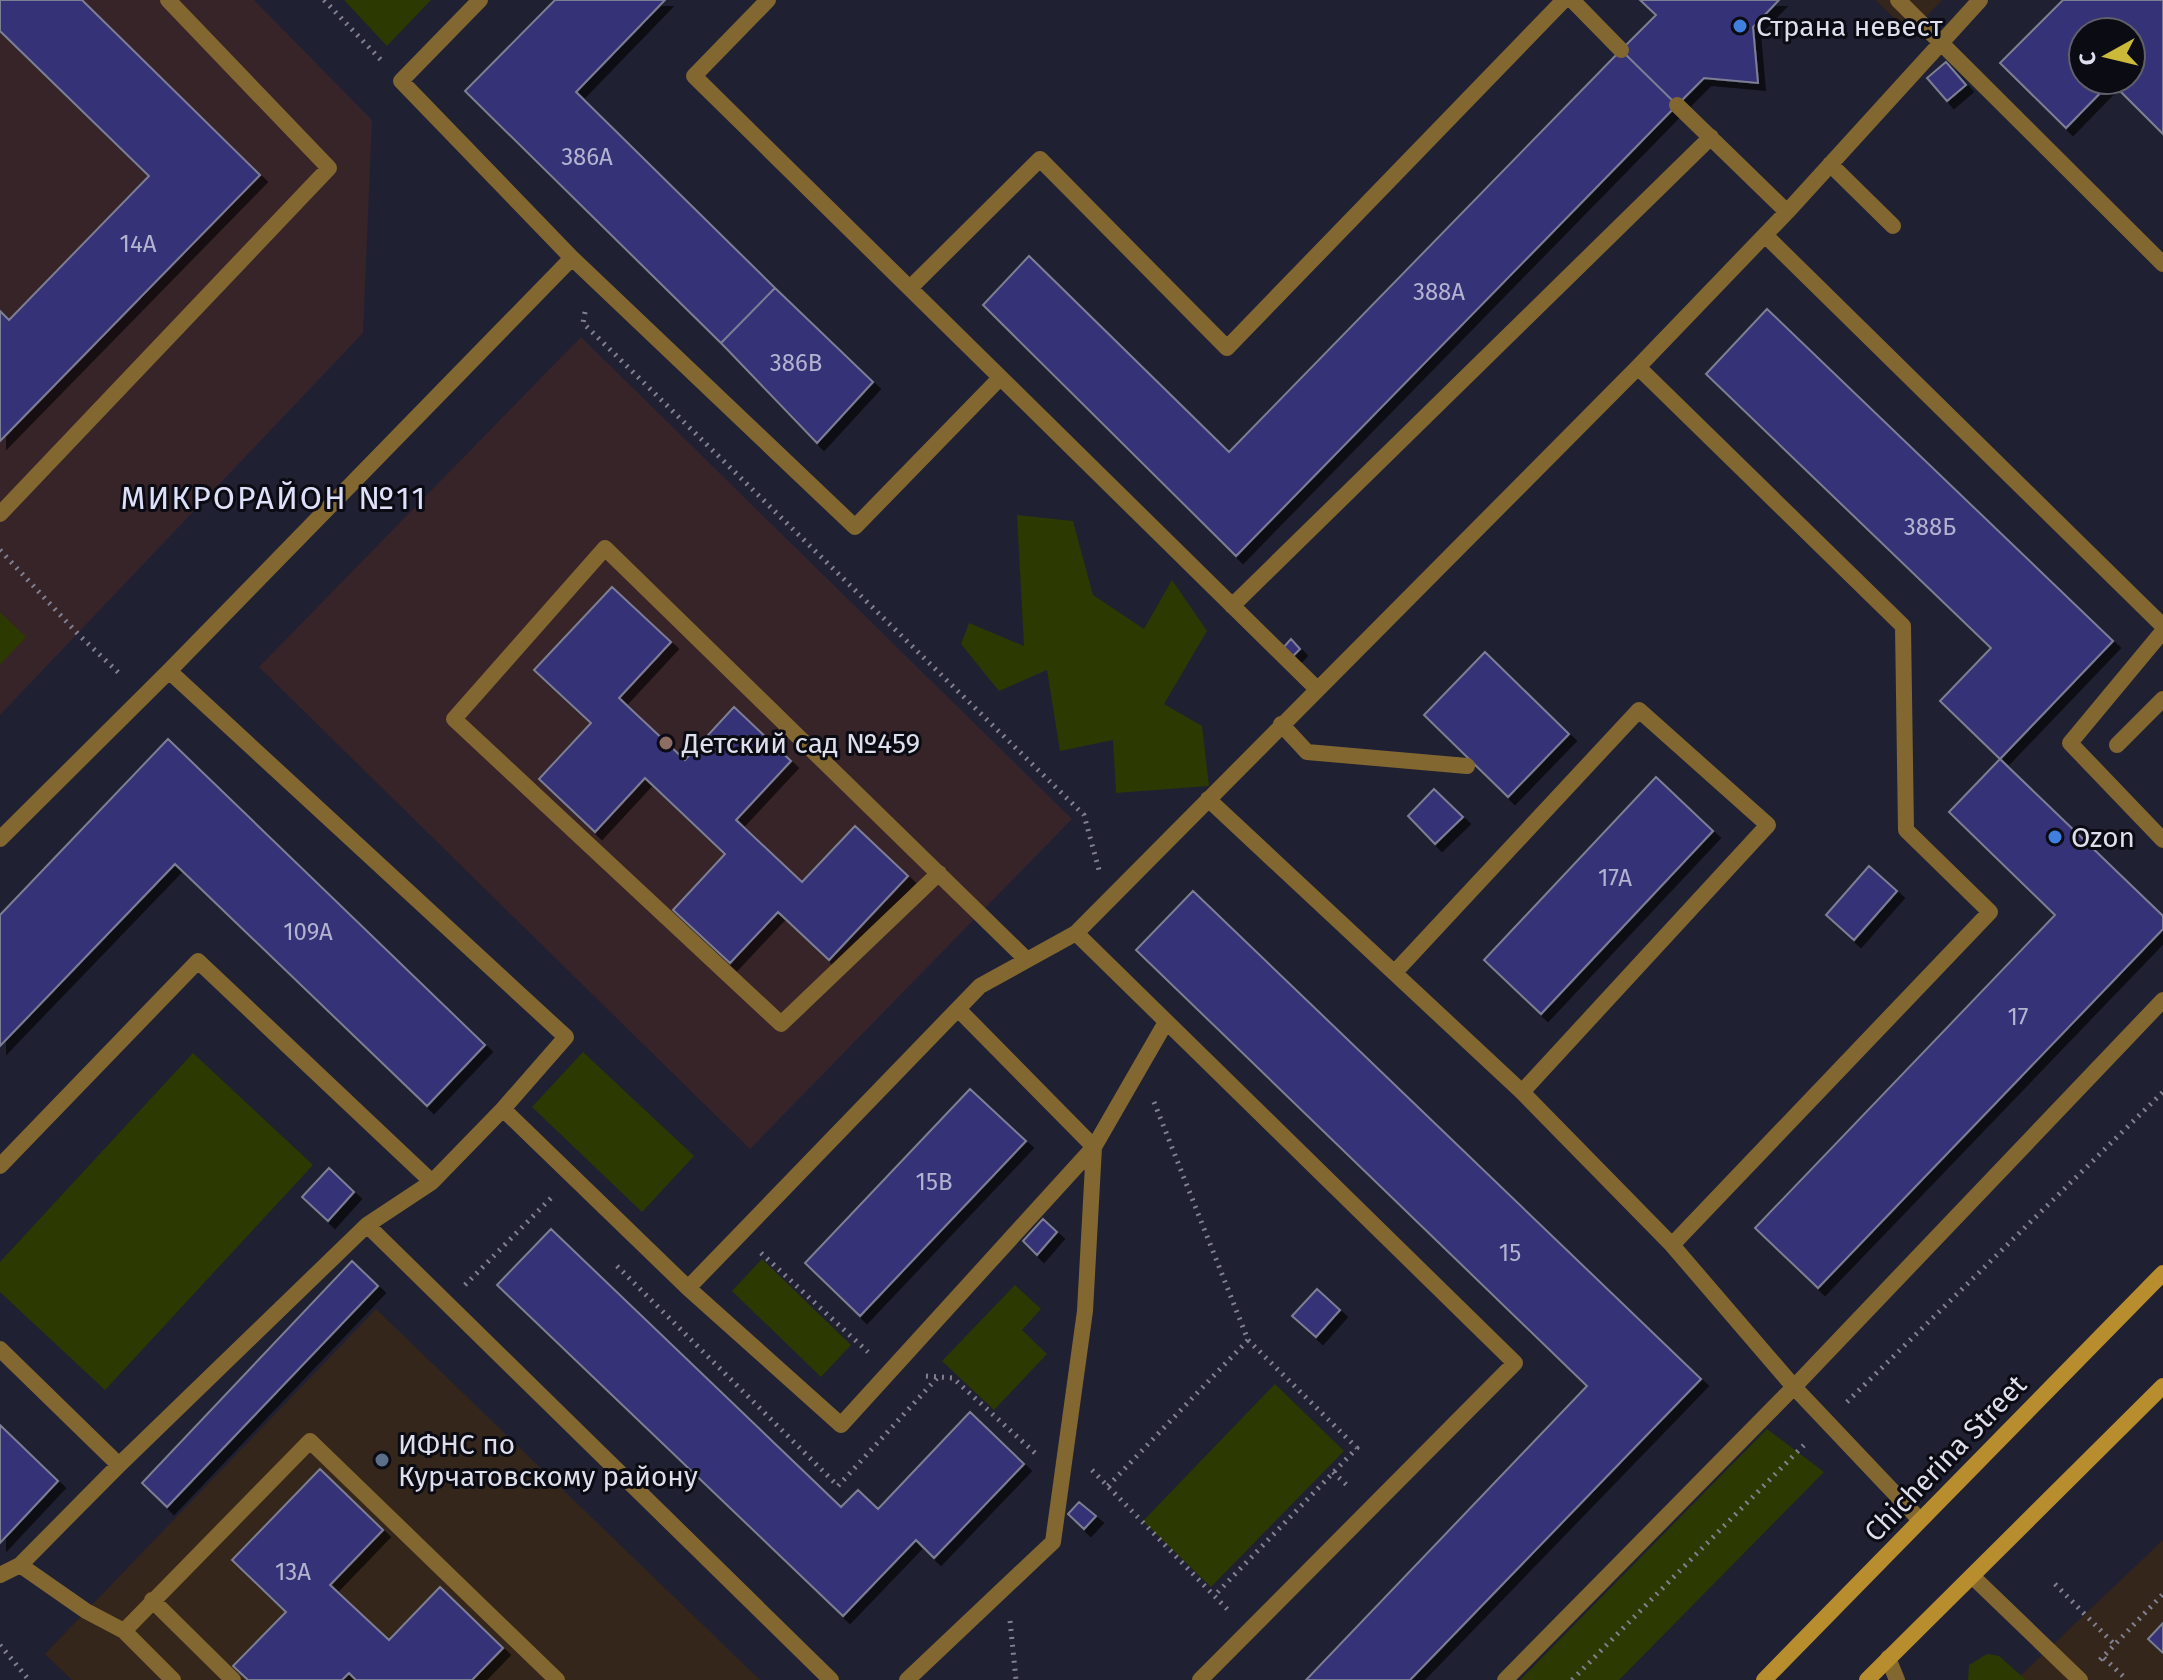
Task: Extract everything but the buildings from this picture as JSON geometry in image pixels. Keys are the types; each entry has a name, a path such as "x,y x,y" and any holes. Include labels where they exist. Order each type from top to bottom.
{"main road":[{"name":"Chicherina Street","path":"1764,1680 2163,1273"},
{"path":"1867,1680 2163,1386"}],"lane":[{"path":"0,514 329,168 168,0"},
{"path":"480,0 401,81 572,258 855,527 1000,378"},
{"path":"768,0 694,76 1316,688"},
{"path":"910,288 1040,159 1227,348 1564,0"},
{"path":"1572,0 1621,50"},
{"path":"1898,0 2163,264"},
{"path":"688,1288 980,986 1076,933 1638,367 1787,212 1980,0"},
{"path":"1677,105 1787,212"},
{"path":"1232,606 1711,137"},
{"path":"1830,164 1893,226"},
{"path":"1765,235 2163,629 2070,743 2163,840"},
{"path":"0,839 169,671 572,258"},
{"path":"1638,367 1903,626 1906,830 1990,912 1672,1245"},
{"path":"939,873 781,1024 454,719 605,548 939,873 1027,960"},
{"path":"0,1575 20,1565 367,1225 432,1182 503,1109 566,1037 169,671"},
{"path":"2117,745 2163,699"},
{"path":"1396,971 1639,710 1768,825 1522,1092"},
{"path":"1281,724 1307,752 1467,766"},
{"path":"1208,799 1396,971 1522,1092 1672,1245 1794,1387 1920,1520"},
{"path":"1076,933 1515,1363 1200,1680"},
{"path":"0,1166 198,961 432,1182"},
{"path":"1505,1680 1794,1387 2163,1000"},
{"path":"914,1678 1053,1542 1085,1311 1094,1147 958,1009"},
{"path":"503,1109 688,1288 841,1425 1094,1147 1166,1022"},
{"path":"367,1225 831,1680"},
{"path":"0,1349 119,1465"},
{"path":"124,1631 310,1441 557,1680"},
{"path":"20,1565 86,1611 124,1631 173,1680"},
{"path":"1972,1576 2086,1674"},
{"path":"152,1600 233,1680"},
{"path":"1888,1658 1897,1680"}],"path":[{"path":"324,0 401,81"},
{"path":"591,276 583,323 1084,815 1107,901"},
{"path":"0,550 78,634 143,696"},
{"path":"1140,1067 1248,1340 1357,1448 1214,1596"},
{"path":"1572,1680 1827,1422 2163,1092"},
{"path":"448,1302 573,1176"},
{"path":"740,1234 889,1372 953,1378 1062,1478"},
{"path":"1108,1486 1248,1340"},
{"path":"1066,1444 1249,1631"},
{"path":"2055,1584 2115,1645"},
{"path":"1007,1586 1016,1680"},
{"path":"2086,1674 2163,1594"},
{"path":"0,1645 29,1680"},
{"path":"2103,1658 2127,1680"}],"shaded area":[{"path":"0,0 254,0 372,120 363,333 0,715"},
{"path":"1876,0 1942,0 1910,34"},
{"name":"Детский сад №459","path":"581,337 1072,819 750,1149 259,667"},
{"name":"ИФНС по Курчатовскому району","path":"376,1309 760,1680 72,1680 45,1654"},
{"path":"2163,1540 2163,1680 2016,1680"}],"green space":[{"path":"344,0 431,0 387,46"},
{"path":"1017,515 1073,521 1093,595 1144,629 1172,580 1207,631 1164,704 1202,726 1209,786 1116,793 1113,740 1060,751 1047,670 999,691 961,644 969,623 1024,646"},
{"path":"0,612 26,637 0,665"},
{"path":"583,1052 694,1156 642,1212 532,1107"},
{"path":"193,1053 313,1165 105,1390 0,1292 0,1262"},
{"path":"762,1259 851,1345 821,1377 732,1291"},
{"path":"1015,1285 1041,1309 1022,1330 1047,1354 994,1410 942,1361"},
{"path":"1275,1384 1344,1451 1211,1587 1143,1521"},
{"path":"1767,1429 1824,1472 1619,1680 1520,1680"},
{"path":"1987,1654 1999,1656 2026,1680 1968,1680 1969,1665"}],"place":[{"name":"Страна невест","path":"1740,26"},
{"name":"Детский сад №459","path":"666,743"},
{"name":"Ozon","path":"2055,837"},
{"name":"ИФНС по Курчатовскому району","path":"382,1460"}],"district":[{"name":"МИКРОРАЙОН №11","path":"274,498"}]}
